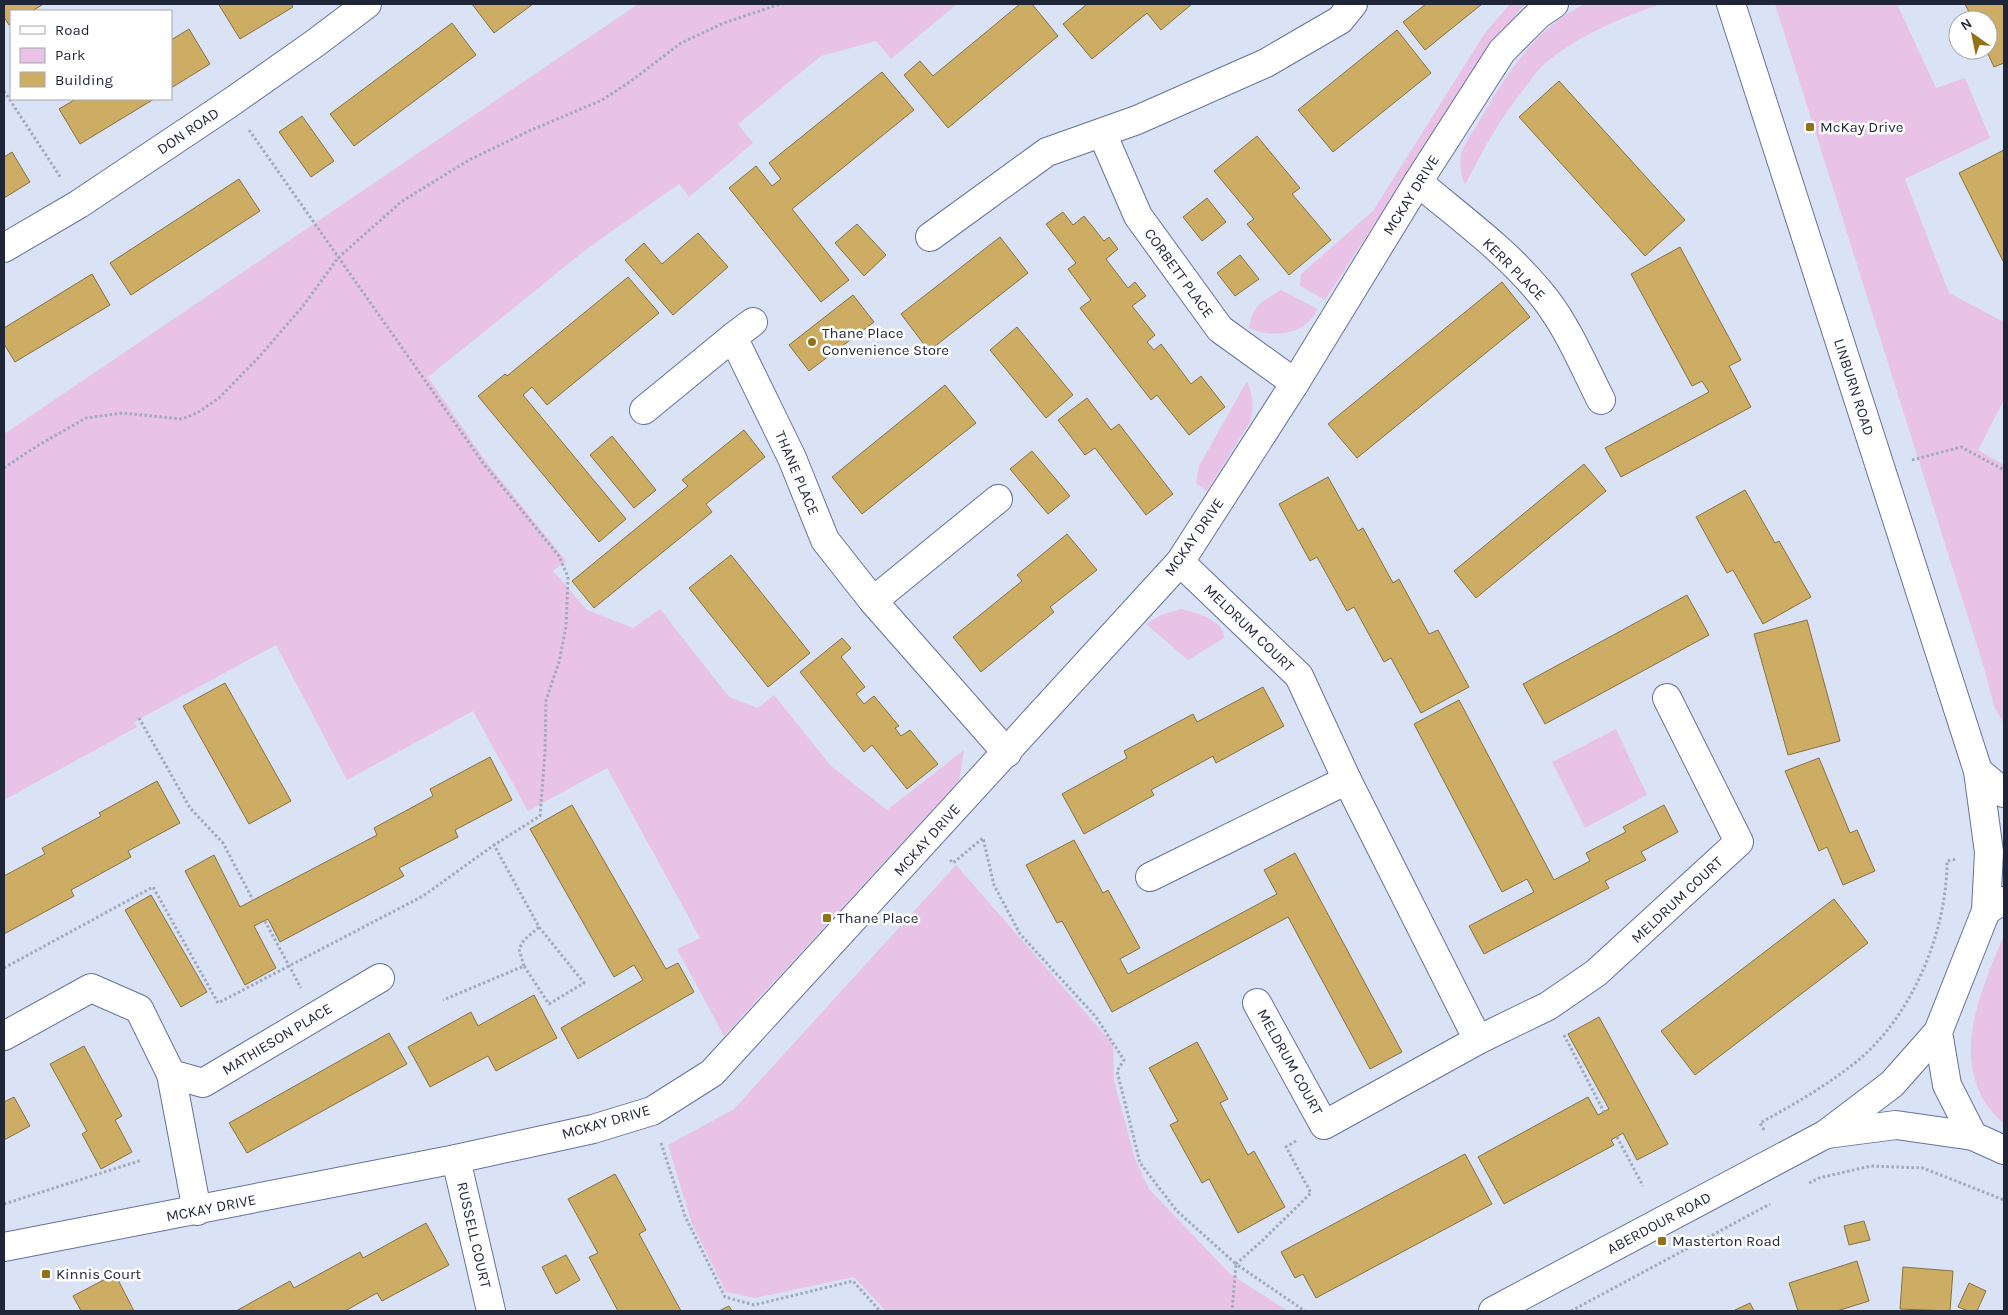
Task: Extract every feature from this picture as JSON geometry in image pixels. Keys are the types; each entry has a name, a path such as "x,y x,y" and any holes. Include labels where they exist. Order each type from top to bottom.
{"street":[{"name":"DON ROAD","path":"4,248 79,204 230,103 314,44 366,4"},
{"path":"930,237 1047,152 1137,120 1266,62 1340,20 1353,4"},
{"name":"MCKAY DRIVE","path":"4,1247 456,1159 593,1129 652,1111 712,1074 929,839 1180,562 1295,383 1418,182 1502,51 1538,15 1554,4"},
{"name":"LINBURN ROAD","path":"1731,4 1978,771 1995,905 1938,1032"},
{"name":"CORBETT PLACE","path":"1102,133 1138,216 1220,329 1295,383"},
{"name":"KERR PLACE","path":"1418,182 1501,252 1539,290 1561,321 1600,400"},
{"name":"THANE PLACE","path":"644,410 743,330 825,540 874,601 1007,753"},
{"path":"874,601 998,499"},
{"name":"MELDRUM COURT","path":"1180,562 1300,676 1346,780 1478,1040"},
{"name":"MELDRUM COURT","path":"1257,1003 1324,1125 1478,1040 1548,1006 1596,974 1739,842 1667,698"},
{"path":"1978,771 2004,793"},
{"path":"1150,877 1346,780"},
{"name":"MATHIESON PLACE","path":"171,1074 203,1083 380,978"},
{"path":"4,1036 91,988 139,1009 171,1074 197,1210"},
{"path":"1938,1032 1947,1085 1973,1136"},
{"name":"ABERDOUR ROAD","path":"1492,1311 1826,1134 1892,1084 1938,1032"},
{"name":"ABERDOUR ROAD","path":"1826,1134 1896,1125 1973,1136 2004,1150"},
{"name":"RUSSELL COURT","path":"456,1159 491,1311"}],"path":[{"path":"4,468 37,446 86,418 123,413 182,419 197,413 219,398 258,357 303,306 338,258 400,202 469,160 529,130 602,100 681,43 724,23 780,4"},
{"path":"4,91 79,204"},
{"path":"4,968 153,887 218,1003 423,896 494,845 540,816 545,753 546,700 559,662 566,627 568,577 560,556 483,463 230,103"},
{"path":"1905,462 1961,447 2004,470"},
{"path":"139,718 190,808 223,843 253,900"},
{"path":"929,839 953,863 983,838 994,885 1020,934 1096,1017 1124,1060 1117,1071 1140,1163 1177,1211 1236,1264 1306,1311"},
{"path":"494,845 539,927 584,983 549,1004 524,966 519,949 524,940 539,927"},
{"path":"1760,1123 1808,1097 1857,1062 1886,1031 1913,991 1938,932 1947,861"},
{"path":"265,921 316,1015"},
{"path":"443,1000 524,966"},
{"path":"1548,1006 1604,1112"},
{"path":"652,1111 685,1216 726,1297 754,1305 853,1281 880,1311"},
{"path":"1232,1311 1236,1264 1311,1193 1286,1147 1324,1125"},
{"path":"1616,1137 1643,1186"},
{"path":"4,1204 142,1160"},
{"path":"1805,1185 1819,1178 1870,1166 1923,1168 2004,1200"},
{"path":"1571,1311 1772,1203"}],"green space":[{"path":"638,4 957,4 891,59 876,41 821,56 738,124 753,143 689,197 679,184 588,248 428,377 484,459 566,561 553,571 587,610 633,628 660,609 729,697 758,708 774,695 831,766 887,810 964,750 959,781 724,1036 677,949 700,938 607,768 528,811 473,711 347,780 276,645 134,722 137,727 4,800 4,434"},
{"path":"1510,4 1525,4 1489,47 1325,300 1300,286 1301,274 1373,211 1485,33"},
{"path":"1585,4 1661,4 1598,29 1555,55 1542,66 1501,120 1465,185 1460,166 1462,151 1509,73 1536,40 1551,26"},
{"path":"1775,4 1897,4 1936,88 1965,78 1990,138 1905,179 1949,293 2004,322 2004,400 1978,450 2004,465 2004,724 1994,706 1985,671"},
{"path":"1281,290 1318,309 1313,318 1297,329 1278,334 1249,328 1253,314 1259,304"},
{"path":"1247,381 1252,401 1250,422 1207,491 1196,483 1199,466"},
{"path":"1181,609 1208,618 1220,626 1224,638 1188,660 1146,624 1161,615"},
{"path":"1616,729 1647,795 1585,828 1552,762"},
{"path":"956,865 1113,1044 1114,1080 1135,1159 1149,1189 1230,1274 1288,1311 886,1311 854,1277 755,1298 726,1292 692,1224 668,1145 734,1109"},
{"path":"2004,935 2004,1124 1988,1107 1977,1086 1972,1065 1971,1043 1980,999"}],"building":[{"path":"4,4 42,5 34,10 10,10 9,25 4,17"},
{"path":"291,4 293,7 240,39 219,5"},
{"path":"472,4 533,4 494,33"},
{"path":"1020,4 1032,4 1058,36 948,128 904,75 920,61 933,76"},
{"path":"1087,4 1192,4 1161,30 1147,13 1092,59 1063,24"},
{"path":"1426,4 1482,4 1425,50 1403,22"},
{"path":"1965,4 2004,4 2004,63 1994,67 1991,60 1998,60 1998,10 1968,10"},
{"path":"452,23 476,55 354,146 330,114"},
{"path":"189,29 210,64 172,87 172,39"},
{"path":"1397,30 1431,73 1333,152 1298,110"},
{"path":"882,72 914,110 792,209 849,280 821,302 729,188 756,166 772,186 781,179 769,163"},
{"path":"1559,81 1685,220 1645,256 1519,117"},
{"path":"74,100 152,100 80,144 59,109"},
{"path":"302,116 334,161 311,177 279,132"},
{"path":"1257,136 1300,188 1292,194 1331,240 1289,275 1247,224 1254,219 1214,171"},
{"path":"2004,150 2004,263 1959,173"},
{"path":"12,152 30,182 4,198 4,157"},
{"path":"239,179 260,211 131,295 110,263"},
{"path":"1207,198 1226,222 1202,241 1183,217"},
{"path":"1063,212 1073,225 1084,216 1104,241 1109,237 1118,249 1106,259 1128,288 1135,282 1146,296 1132,306 1155,335 1147,342 1154,350 1161,344 1191,384 1201,376 1225,407 1189,435 1157,395 1151,400 1080,308 1091,300 1068,269 1076,263 1046,224"},
{"path":"857,224 886,255 864,276 835,243"},
{"path":"698,233 728,267 673,315 625,260 644,243 662,264"},
{"path":"1000,237 1028,273 929,351 901,314"},
{"path":"1680,247 1741,360 1729,366 1751,407 1621,477 1605,448 1709,392 1702,381 1692,386 1631,274"},
{"path":"1240,255 1259,279 1235,296 1217,273"},
{"path":"92,274 110,305 15,362 4,344 4,328"},
{"path":"628,277 659,313 547,405 532,387 523,395 626,519 599,542 478,396 505,374 507,376"},
{"path":"1502,282 1530,317 1357,458 1328,424"},
{"path":"853,295 874,322 809,371 789,345"},
{"path":"1017,327 1073,395 1046,418 990,350"},
{"path":"945,385 976,423 862,514 832,477"},
{"path":"1087,398 1111,430 1119,424 1173,494 1146,515 1095,448 1085,455 1058,420"},
{"path":"744,430 765,457 706,504 712,512 594,608 572,581 688,486 682,480"},
{"path":"612,436 656,490 634,508 590,455"},
{"path":"1032,451 1070,496 1048,514 1010,469"},
{"path":"1584,464 1606,491 1476,598 1454,571"},
{"path":"1328,477 1358,531 1363,528 1393,583 1399,579 1429,634 1438,630 1469,687 1421,713 1391,658 1384,662 1354,607 1347,611 1317,557 1310,561 1279,504"},
{"path":"1745,490 1775,543 1779,541 1811,597 1763,624 1733,570 1727,573 1696,517"},
{"path":"1067,534 1097,570 1050,607 1054,612 981,672 953,637 1022,581 1017,575"},
{"path":"731,555 810,653 768,687 689,588"},
{"path":"1687,595 1709,635 1545,724 1523,684"},
{"path":"1807,620 1840,741 1788,755 1754,634"},
{"path":"842,638 851,648 841,657 865,687 856,694 864,704 874,696 899,726 895,728 901,736 910,730 938,764 907,789 872,745 864,752 800,672"},
{"path":"225,683 291,801 249,824 183,706"},
{"path":"1263,687 1284,726 1216,763 1213,756 1151,790 1154,795 1084,834 1062,794 1127,758 1124,751 1193,714 1197,722"},
{"path":"1459,700 1554,880 1590,861 1586,853 1626,832 1623,827 1664,805 1678,832 1641,852 1646,860 1605,881 1609,888 1484,954 1469,926 1534,892 1527,879 1502,892 1414,724"},
{"path":"490,757 512,800 455,830 458,837 399,868 404,876 280,942 268,919 254,926 276,968 245,985 185,871 214,855 240,907 377,835 374,828 433,796 430,789"},
{"path":"1819,758 1850,833 1857,830 1875,871 1843,885 1827,847 1819,851 1785,771"},
{"path":"157,781 180,823 128,851 131,857 71,890 74,896 4,934 4,876 45,854 42,848 101,816 99,813"},
{"path":"572,805 666,969 678,963 694,992 578,1059 561,1028 643,980 634,965 614,977 530,829"},
{"path":"1074,840 1103,893 1108,890 1140,948 1120,959 1128,974 1277,894 1264,870 1295,853 1402,1052 1370,1069 1288,917 1112,1012 1062,921 1057,923 1026,865"},
{"path":"151,895 207,992 181,1007 125,910"},
{"path":"1834,899 1868,943 1695,1075 1661,1031"},
{"path":"534,995 557,1038 496,1071 488,1056 430,1087 408,1047 471,1012 478,1026"},
{"path":"1599,1017 1668,1144 1637,1160 1623,1133 1611,1140 1614,1145 1504,1204 1478,1157 1588,1097 1598,1115 1609,1109 1568,1034"},
{"path":"389,1033 407,1064 247,1153 229,1123"},
{"path":"1197,1042 1228,1099 1220,1103 1248,1155 1254,1151 1285,1207 1238,1233 1209,1179 1202,1183 1170,1125 1178,1121 1149,1068"},
{"path":"84,1046 122,1116 115,1120 132,1152 101,1169 82,1134 87,1131 50,1064"},
{"path":"14,1097 30,1126 4,1140 4,1102"},
{"path":"1465,1154 1492,1204 1316,1298 1303,1274 1295,1278 1281,1252"},
{"path":"615,1174 646,1230 639,1234 681,1311 618,1311 589,1257 598,1253 568,1199"},
{"path":"1864,1221 1870,1240 1849,1245 1844,1226"},
{"path":"426,1223 449,1265 382,1301 377,1293 345,1311 236,1311 290,1281 294,1288 360,1252 363,1258"},
{"path":"566,1255 580,1280 556,1294 542,1267"},
{"path":"1857,1261 1869,1301 1837,1311 1798,1311 1789,1283"},
{"path":"1903,1267 1953,1271 1950,1311 1900,1309"},
{"path":"115,1274 134,1311 81,1311 73,1296"},
{"path":"1969,1283 1986,1291 1977,1311 1968,1311 1958,1307"},
{"path":"1750,1303 1754,1311 1733,1311"},
{"path":"729,1306 732,1311 719,1311"}],"place":[{"name":"McKay Drive","path":"1810,127"},
{"name":"Thane Place Convenience Store","path":"812,342"},
{"name":"Thane Place","path":"827,918"},
{"name":"Masterton Road","path":"1662,1241"},
{"name":"Kinnis Court","path":"46,1274"}]}
